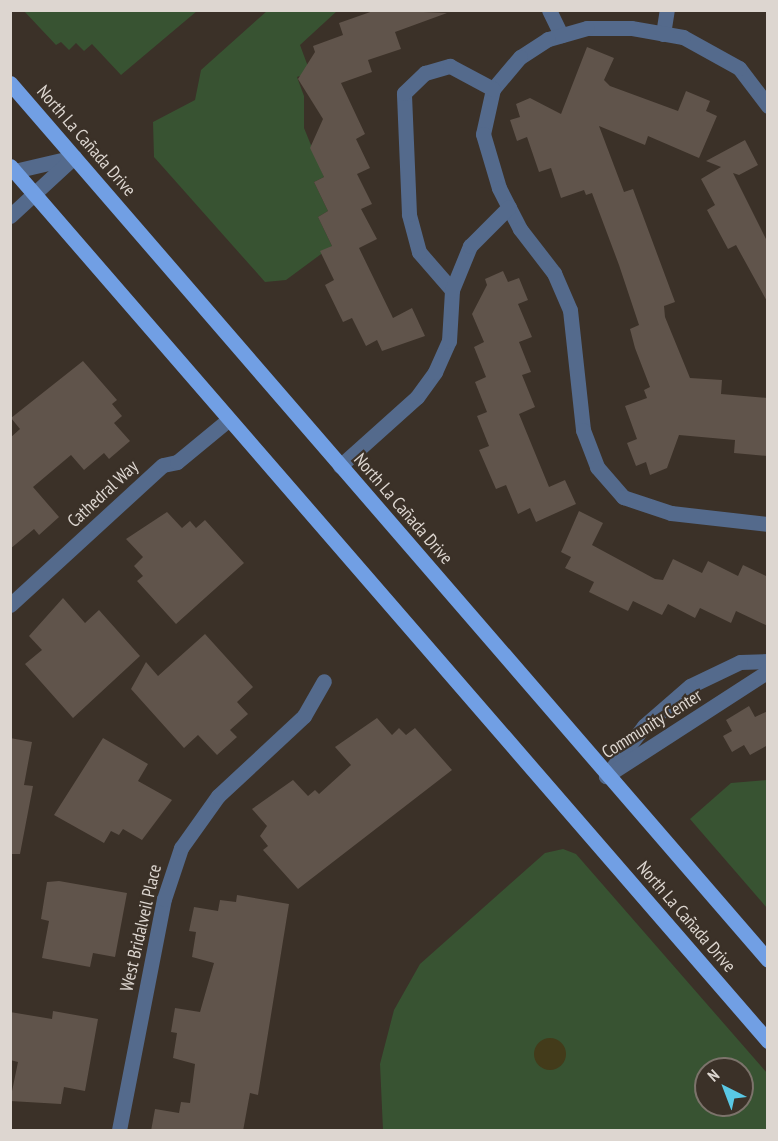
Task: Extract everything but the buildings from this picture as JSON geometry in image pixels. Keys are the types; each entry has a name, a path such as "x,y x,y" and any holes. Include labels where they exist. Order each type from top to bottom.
{"main road":[{"name":"North La Cañada Drive","path":"10,83 606,776 768,960"},
{"name":"North La Cañada Drive","path":"12,169 768,1041"}],"street":[{"path":"549,10 561,35"},
{"path":"663,34 667,10"},
{"path":"768,106 739,68 683,37 587,28 561,35 520,57 494,89 483,134 509,207 554,273 570,310 583,430 597,467 623,497 670,513 768,524"},
{"path":"452,290 418,252 409,214 404,93 425,73 450,66 494,89"},
{"path":"12,169 74,157"},
{"path":"10,216 74,157"},
{"path":"340,466 417,397 435,372 449,341 452,290 470,246 509,207"},
{"name":"Cathedral Way","path":"10,605 164,465 177,462 228,420"},
{"name":"Community Center","path":"606,776 645,726 690,686 740,662 768,661"},
{"name":"Community Center","path":"606,776 768,671"},
{"name":"West Bridalveil Place","path":"119,1131 164,899 181,848 218,796 304,716 324,681"}],"green space":[{"path":"24,11 197,11 121,75 92,44 84,51 76,43 69,50 61,42 56,45"},
{"path":"267,11 337,11 300,45 310,72 297,77 304,96 304,128 324,177 314,182 328,211 318,217 332,246 286,280 265,282 154,157 153,122 195,100 201,70"},
{"path":"768,780 767,908 690,819 731,783"},
{"path":"563,849 576,854 753,1057 694,1057 694,1117 754,1117 754,1058 767,1073 767,1130 383,1130 380,1064 394,1010 420,964 545,853"}],"sand":[{"path":"550,1038 561,1043 566,1054 561,1065 550,1070 539,1065 534,1054 539,1043"}]}
